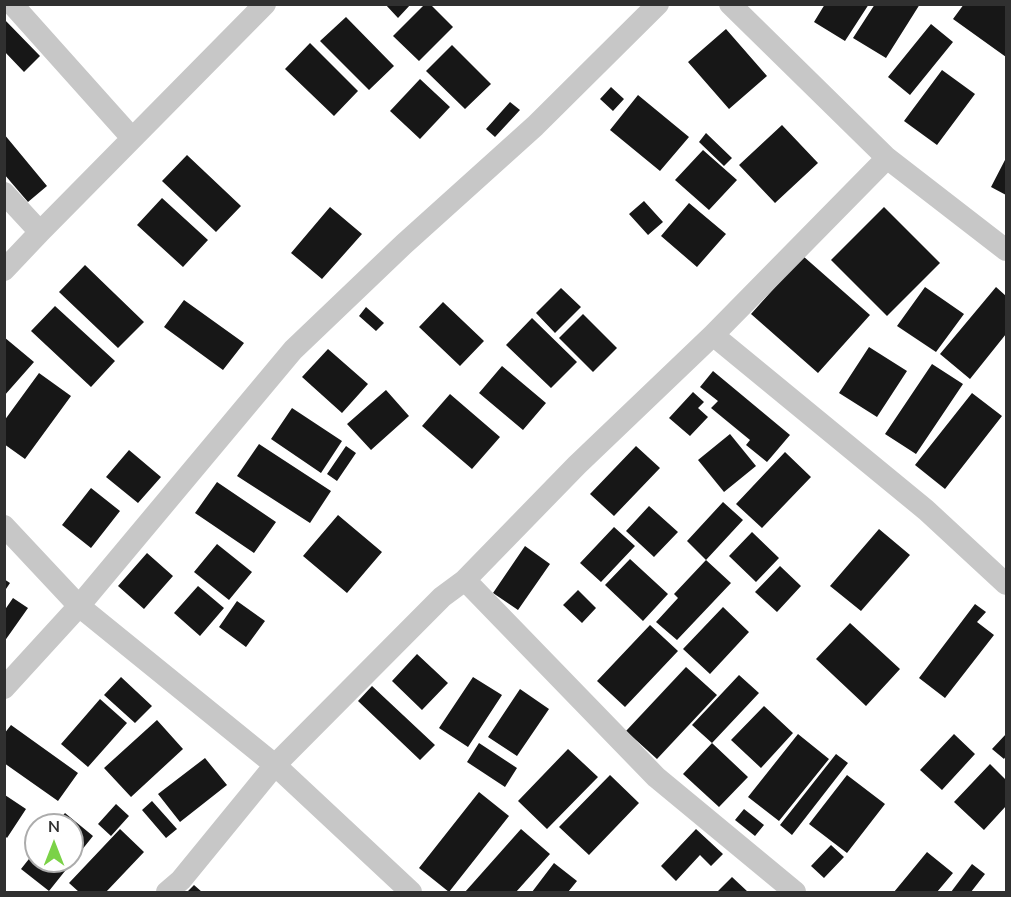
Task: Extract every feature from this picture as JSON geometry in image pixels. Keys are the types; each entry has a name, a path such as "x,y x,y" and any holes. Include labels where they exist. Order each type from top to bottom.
{"street":[{"path":"12,4 132,138"},
{"path":"4,270 265,4"},
{"path":"4,688 79,606 293,350 404,244 536,126 658,4"},
{"path":"730,4 887,158 1006,250"},
{"path":"167,892 181,880 275,765 442,597 465,580 576,465 713,335 887,158"},
{"path":"4,193 40,232"},
{"path":"713,335 926,510 1006,584"},
{"path":"4,526 79,606 275,765 411,892"},
{"path":"465,580 656,777 795,892"}],"building":[{"path":"385,4 411,4 398,18"},
{"path":"425,4 430,4 453,27 419,61 393,36"},
{"path":"825,4 869,4 845,41 814,22"},
{"path":"875,4 920,4 886,58 853,38"},
{"path":"964,4 1006,4 1006,57 953,19"},
{"path":"346,17 394,66 369,90 320,41"},
{"path":"4,19 40,56 24,72 4,51"},
{"path":"931,24 953,42 910,95 888,77"},
{"path":"726,29 767,76 729,109 688,62"},
{"path":"310,43 358,91 334,116 285,69"},
{"path":"452,45 491,84 465,109 426,71"},
{"path":"942,70 975,94 937,145 904,121"},
{"path":"420,79 450,107 420,139 390,111"},
{"path":"611,87 624,99 613,111 600,99"},
{"path":"638,95 689,137 660,171 610,130"},
{"path":"510,102 520,110 495,137 486,129"},
{"path":"782,125 818,163 775,203 739,165"},
{"path":"706,133 732,158 724,166 699,142"},
{"path":"4,134 47,186 28,202 4,174"},
{"path":"703,150 737,180 709,210 675,180"},
{"path":"187,155 241,206 216,232 162,181"},
{"path":"1006,158 1006,195 991,187"},
{"path":"162,198 208,240 183,267 137,225"},
{"path":"644,201 663,222 648,235 629,214"},
{"path":"689,203 726,234 697,267 661,236"},
{"path":"330,207 362,234 322,279 291,253"},
{"path":"884,207 940,263 887,316 831,260"},
{"path":"803,256 870,315 818,373 751,314"},
{"path":"85,265 144,322 118,348 59,292"},
{"path":"925,287 964,314 936,352 897,326"},
{"path":"996,287 1006,296 1006,334 970,379 940,354"},
{"path":"561,288 581,307 555,333 536,313"},
{"path":"184,300 244,343 223,370 164,327"},
{"path":"443,302 484,341 460,366 419,327"},
{"path":"55,306 115,361 91,387 31,331"},
{"path":"366,307 384,323 376,331 359,316"},
{"path":"583,314 617,348 593,372 559,338"},
{"path":"532,318 577,362 551,388 506,345"},
{"path":"4,337 34,362 4,396"},
{"path":"869,347 907,371 877,417 839,393"},
{"path":"328,349 368,384 342,413 302,377"},
{"path":"932,364 963,384 916,454 885,434"},
{"path":"502,366 546,403 523,430 479,393"},
{"path":"713,371 790,435 767,462 746,445 750,440 711,408 718,401 700,387"},
{"path":"39,373 71,396 25,459 4,444 4,421"},
{"path":"386,390 409,416 371,450 347,424"},
{"path":"693,392 704,402 698,408 708,417 690,436 669,418"},
{"path":"972,393 1002,416 945,489 915,465"},
{"path":"450,394 500,437 472,469 422,426"},
{"path":"292,408 342,441 321,473 271,439"},
{"path":"730,434 756,466 724,492 698,460"},
{"path":"259,444 331,491 310,523 237,476"},
{"path":"346,446 356,453 337,481 327,474"},
{"path":"636,446 660,468 614,516 590,494"},
{"path":"129,450 161,477 138,503 106,477"},
{"path":"785,452 811,477 762,528 736,504"},
{"path":"217,482 276,522 254,553 195,513"},
{"path":"91,488 120,511 91,548 62,525"},
{"path":"723,502 743,520 706,560 687,541"},
{"path":"649,506 678,532 654,557 626,531"},
{"path":"338,515 382,552 347,593 303,556"},
{"path":"614,527 635,546 601,582 580,563"},
{"path":"879,529 910,555 861,611 830,586"},
{"path":"752,532 779,558 756,582 729,556"},
{"path":"217,544 252,572 229,600 194,572"},
{"path":"525,546 550,564 518,610 493,593"},
{"path":"147,553 173,576 144,609 118,586"},
{"path":"630,559 668,594 643,621 605,585"},
{"path":"706,560 731,583 677,640 656,622 678,598 674,594"},
{"path":"780,566 801,586 777,612 755,592"},
{"path":"4,579 10,583 4,592"},
{"path":"198,586 224,608 200,636 174,613"},
{"path":"578,590 596,608 582,623 563,605"},
{"path":"13,598 28,608 4,642 4,611"},
{"path":"237,601 265,621 246,647 219,627"},
{"path":"975,604 986,612 977,622 994,635 945,698 919,678"},
{"path":"723,607 749,632 710,674 683,649"},
{"path":"850,623 900,669 866,706 816,659"},
{"path":"650,625 678,651 625,707 597,681"},
{"path":"417,654 448,683 422,710 392,681"},
{"path":"686,667 717,695 657,759 626,731"},
{"path":"739,675 759,693 712,743 692,725"},
{"path":"121,677 152,706 135,723 104,695"},
{"path":"473,677 502,695 468,747 439,728"},
{"path":"372,686 435,745 420,760 358,701"},
{"path":"520,689 549,709 517,756 488,737"},
{"path":"100,699 127,723 88,767 61,744"},
{"path":"764,706 793,733 761,768 731,740"},
{"path":"157,720 183,749 131,797 104,768"},
{"path":"11,725 78,773 58,801 4,763 4,734"},
{"path":"798,734 829,759 779,821 748,797"},
{"path":"954,734 975,754 942,790 920,770"},
{"path":"1006,734 1006,756 1004,759 992,749"},
{"path":"479,743 517,768 505,787 467,762"},
{"path":"712,743 748,777 719,807 683,774"},
{"path":"568,749 598,777 547,829 518,801"},
{"path":"836,754 848,763 792,835 780,825"},
{"path":"205,758 227,785 180,822 158,794"},
{"path":"990,764 1006,780 1006,806 984,830 954,802"},
{"path":"610,775 639,803 589,855 559,827"},
{"path":"847,775 885,804 847,853 809,824"},
{"path":"479,792 509,816 449,892 419,868"},
{"path":"5,795 26,809 7,838 5,836"},
{"path":"152,801 177,829 166,838 142,810"},
{"path":"116,804 129,816 111,836 98,824"},
{"path":"744,809 764,825 755,836 735,820"},
{"path":"84,829 93,836 84,847"},
{"path":"120,829 144,852 106,892 79,892 69,883 78,873 84,873 84,867"},
{"path":"521,829 550,854 516,892 465,892"},
{"path":"696,829 723,854 711,866 700,855 676,881 661,866"},
{"path":"831,845 844,857 824,878 811,866"},
{"path":"927,852 953,873 937,892 894,892"},
{"path":"554,863 577,881 568,892 532,892"},
{"path":"972,864 985,874 971,892 951,892"},
{"path":"26,873 63,873 49,891"},
{"path":"732,877 748,892 717,892"},
{"path":"194,885 202,892 187,892"}]}
